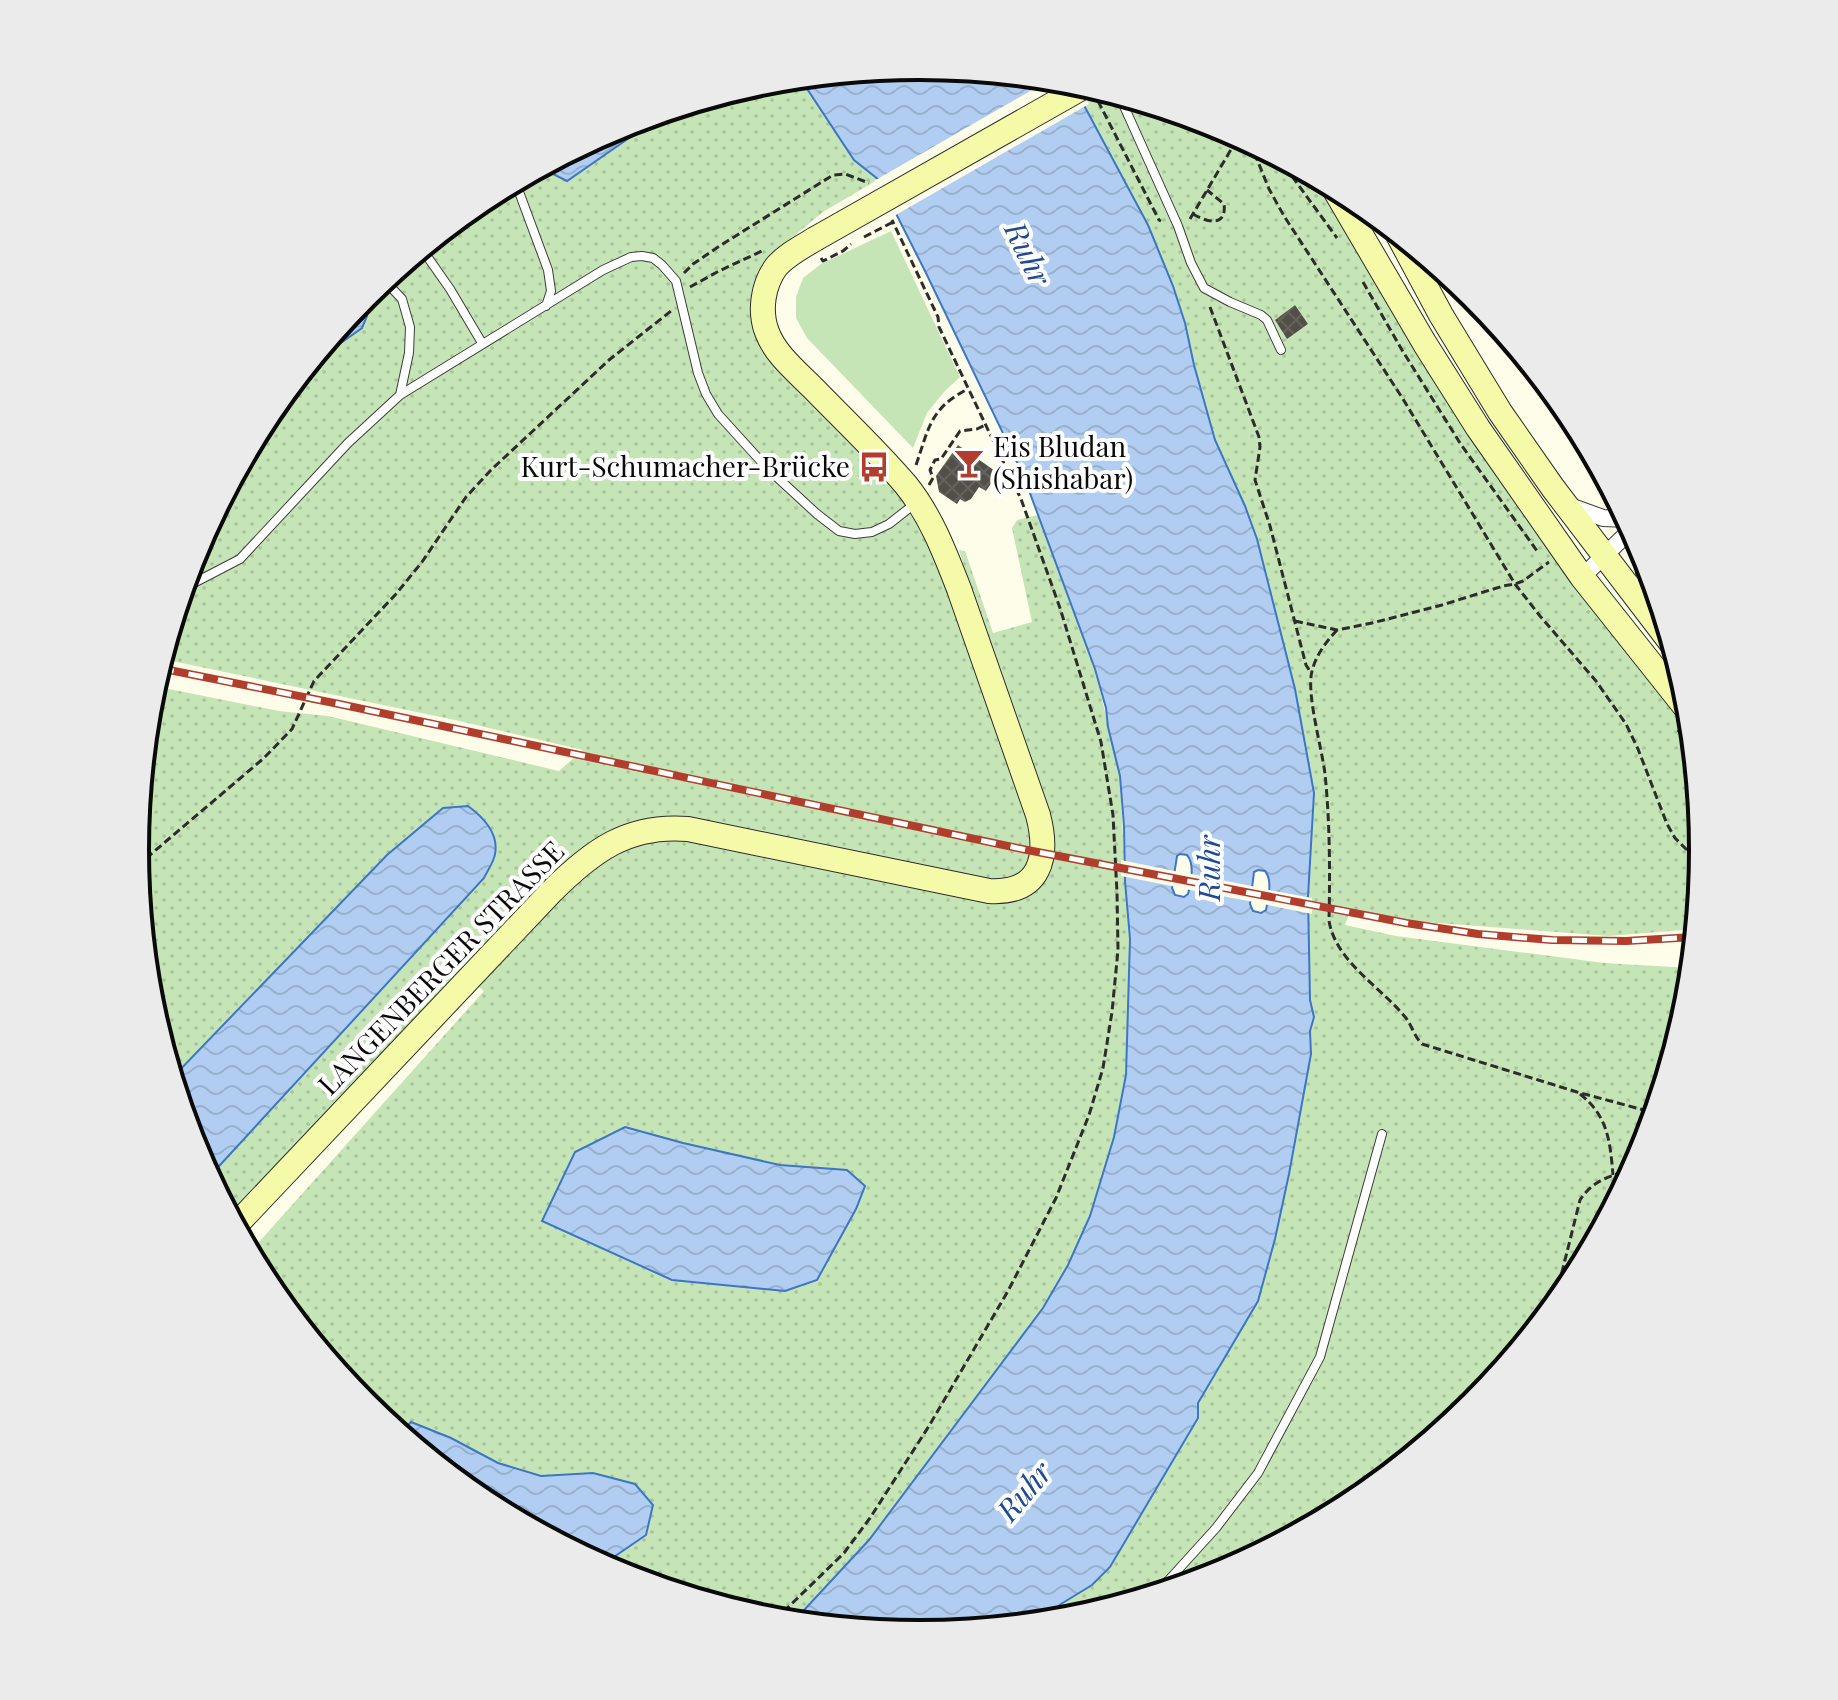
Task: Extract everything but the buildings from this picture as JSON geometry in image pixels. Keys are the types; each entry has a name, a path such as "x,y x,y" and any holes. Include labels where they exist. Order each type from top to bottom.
{"main road":[{"path":"817,247 1075,96"},
{"path":"1346,209 1478,428 1582,577 1672,690"},
{"name":"LANGENBERGER STRASSE","path":"243,1218 551,892 583,862 623,838 661,828 688,829 989,891 1015,888 1027,882 1041,864 1044,849 1038,815 959,589 938,538 913,494 783,357 767,332 763,300 771,276 784,259 817,247"},
{"path":"1410,257 1500,412 1565,505 1653,621"}],"street":[{"path":"1565,505 1603,518 1614,518"},
{"path":"1582,577 1623,539"},
{"path":"1650,608 1653,621"}],"lane":[{"path":"1125,108 1204,288 1261,315 1267,320 1281,350"},
{"path":"519,192 548,270 551,291 546,307"},
{"path":"428,257 482,343"},
{"path":"198,581 240,559 348,443 400,395 603,270 631,257 653,258 676,281 698,373 718,414 767,468 817,514 839,531 855,534 872,532 889,524 913,494"},
{"path":"393,289 402,299 410,327 409,353 400,395"},
{"path":"1171,1577 1216,1528 1258,1473 1320,1357 1382,1134"}],"path":[{"path":"1094,101 1159,220 1180,229 1193,214 1232,147"},
{"path":"1256,157 1284,216 1403,399 1515,584 1596,681 1626,724 1662,812 1675,838 1689,850"},
{"path":"676,281 693,264 825,179 839,174 850,175 869,183"},
{"path":"1292,177 1341,243"},
{"path":"1193,214 1202,220 1214,222 1223,215 1224,204 1207,190"},
{"path":"787,1608 844,1553 870,1518 929,1426 1008,1291 1056,1198 1089,1115 1103,1068 1118,950 1113,815 1101,742 1060,608 1021,499 892,220 843,251 817,247"},
{"path":"149,856 264,758 292,729 314,681 396,594 466,497 491,470 609,360 681,303 690,288 766,249"},
{"path":"1204,288 1259,437 1255,480 1306,665 1311,673"},
{"path":"913,494 931,420 940,407 969,389"},
{"path":"935,460 941,459 960,431 985,425"},
{"path":"1295,621 1337,630 1407,615 1515,584"},
{"path":"1337,630 1320,651 1311,673 1327,803 1329,921 1337,945 1407,1019 1422,1044 1643,1110"},
{"path":"1577,1092 1596,1109 1602,1120 1613,1175"},
{"path":"1561,1274 1580,1200 1594,1183 1617,1174"}],"green space":[{"path":"807,89 854,160 879,179 823,212 771,255 752,318 897,485 938,555 1005,693 959,550 965,551 993,633 1032,622 1012,528 1017,520 1038,515 1095,669 1120,776 1130,939 1126,1075 1114,1137 1090,1216 1068,1265 1043,1308 869,1540 804,1611 720,1594 624,1561 578,1541 491,1490 411,1429 340,1358 308,1319 257,1244 484,991 460,972 240,1213 208,1145 175,1049 156,951 151,900 151,800 167,689 279,711 328,716 559,771 583,750 173,661 208,555 252,465 308,381 340,342 411,271 491,210 578,159 624,139 720,106"},
{"path":"1080,98 1167,121 1214,139 1260,159 1350,212 1426,345 1673,695 1687,800 1687,900 1684,930 1608,936 1348,916 1345,925 1396,936 1604,963 1679,967 1663,1049 1630,1145 1586,1235 1530,1319 1463,1394 1388,1461 1304,1517 1260,1541 1167,1579 1118,1594 1058,1607 1110,1567 1198,1418 1198,1403 1220,1368 1289,1174 1311,1054 1310,1031 1314,1017 1310,1000 1308,897 1314,793 1295,689 1257,539 1215,440 1185,323 1148,225"},
{"path":"891,231 960,377 927,413 913,448 807,338 796,318 796,297 803,278 821,264"}],"water":[{"name":"Ruhr","path":"919,80 1020,87 1080,97 1148,225 1173,286 1215,440 1257,539 1295,689 1314,793 1308,897 1310,1000 1314,1017 1310,1031 1311,1054 1289,1174 1258,1301 1198,1403 1198,1418 1110,1567 1092,1585 1057,1607 969,1618 869,1618 804,1611 869,1540 1043,1308 1068,1265 1090,1216 1114,1137 1126,1075 1130,939 1124,826 1120,776 1095,669 1024,477 879,180 854,160 807,89","holes":["1187,855 1192,868 1188,894 1184,897 1175,895 1172,888 1177,856","1265,871 1269,895 1266,910 1261,913 1253,911 1250,904 1254,872"]},
{"path":"632,136 567,181 553,174 578,159"},
{"path":"366,315 362,328 337,345"},
{"path":"468,806 492,833 496,847 484,878 218,1167 181,1069 387,855 443,808"},
{"path":"625,1127 780,1165 847,1170 865,1186 856,1209 817,1280 785,1291 672,1280 542,1221 575,1152"},
{"path":"411,1422 451,1438 498,1463 541,1476 593,1473 635,1484 653,1505 646,1535 614,1557 578,1541 491,1490 408,1426"}],"pier":[{"path":"1033,89 1086,99 1089,104 894,216 874,181"},
{"path":"1121,860 1179,872 1177,887 1121,876"},
{"path":"1187,873 1256,887 1254,902 1185,889"},
{"path":"1264,889 1312,898 1312,914 1263,904"}],"railway":[{"path":"171,670 1022,849 1406,923 1478,934 1552,940 1683,938"}],"place":[{"name":"Eis Bludan (Shishabar)","path":"969,463"},
{"name":"Kurt-Schumacher-Brücke","path":"874,467"}]}
